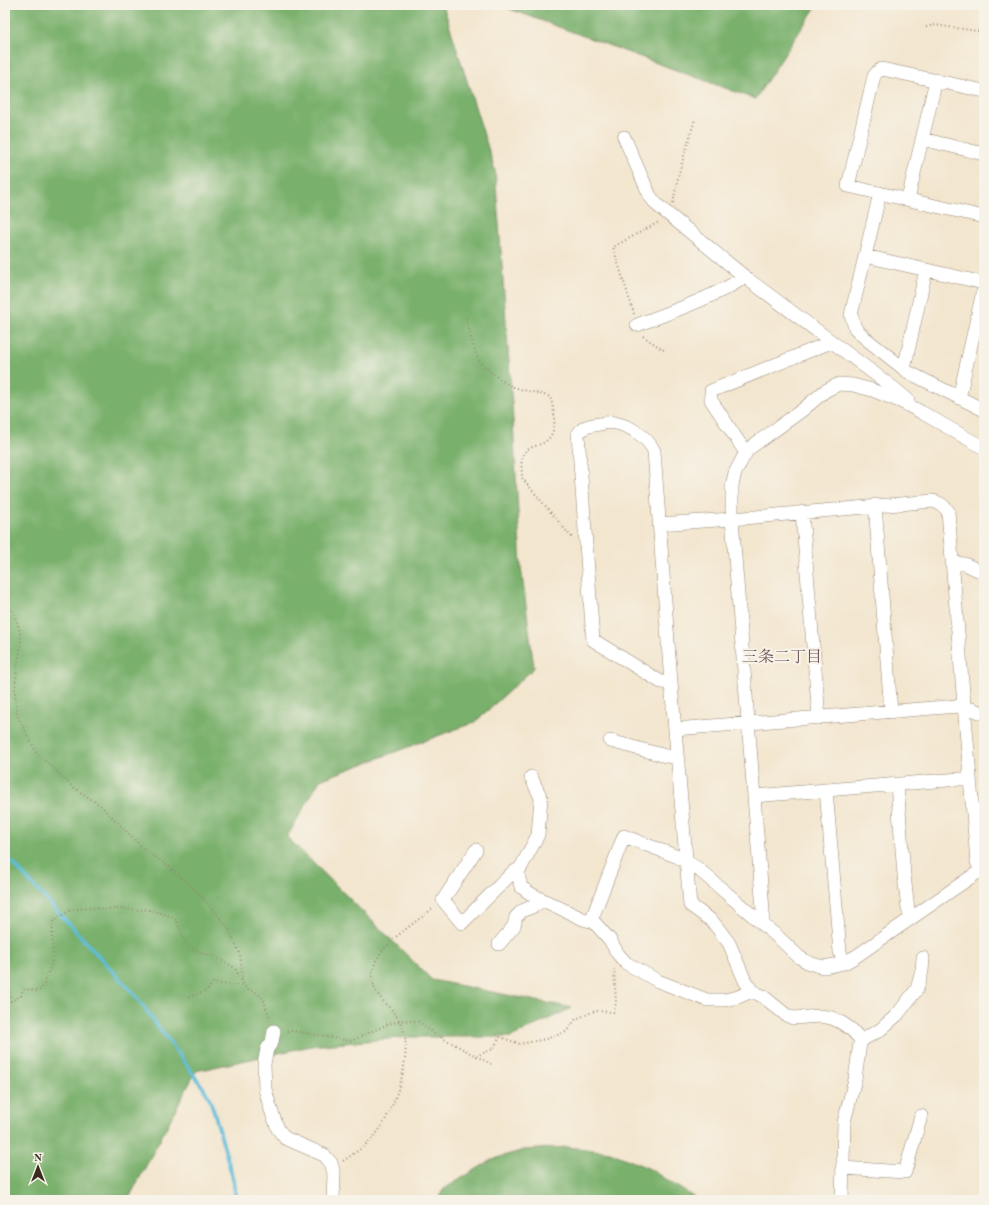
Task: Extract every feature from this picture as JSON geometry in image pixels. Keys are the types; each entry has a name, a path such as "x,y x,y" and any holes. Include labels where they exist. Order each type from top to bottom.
{"street":[{"path":"984,90 882,69 878,71 874,76 848,186 984,216"},
{"path":"908,199 936,80"},
{"path":"624,137 650,196 657,205 745,277 895,389 921,412"},
{"path":"922,139 984,154"},
{"path":"880,193 851,315 855,328 865,338 904,369 984,410"},
{"path":"865,256 984,283"},
{"path":"904,369 926,270"},
{"path":"637,325 695,303 729,287 745,277"},
{"path":"960,398 984,287"},
{"path":"746,453 711,400 711,391 831,342"},
{"path":"763,924 732,519 732,485 735,473 747,450 801,412 825,390 839,384 853,385 872,390 902,402 984,448"},
{"path":"671,683 661,682 593,640 578,434 583,428 592,424 614,422 626,426 641,435 651,444 654,451 671,683 690,905 712,921 728,943 745,981 752,991 764,997 786,1015 793,1018 822,1016 832,1018 852,1030 862,1041"},
{"path":"591,921 624,836 678,857 697,868 799,957 809,963 823,967 844,963 855,957 983,870 977,862 948,511 941,503 933,501 875,505 732,519 659,524"},
{"path":"875,505 891,712"},
{"path":"802,512 819,718"},
{"path":"952,563 965,564 984,573"},
{"path":"675,729 964,707 984,714"},
{"path":"610,741 666,756 677,757"},
{"path":"476,850 443,900 462,923 512,873 520,869 538,835 541,798 531,777"},
{"path":"754,796 970,779"},
{"path":"897,784 904,875 908,909 912,918"},
{"path":"826,790 840,952 844,963"},
{"path":"517,870 521,887 543,900 583,919 594,922 610,940 618,954 626,963 658,981 706,1000 725,1000 738,997 752,991"},
{"path":"499,944 514,926 516,917 522,911 543,900"},
{"path":"842,1200 844,1122 855,1079 860,1043 865,1038 880,1030 897,1015 917,989 922,971 923,958"},
{"path":"274,1031 272,1042 266,1049 264,1064 265,1089 278,1129 285,1138 324,1154 331,1163 334,1174 333,1200"},
{"path":"842,1168 905,1172 921,1116"}],"path":[{"path":"926,27 935,25 984,32"},
{"path":"665,351 643,337 637,325 613,247 670,216 695,119"},
{"path":"466,318 479,361 510,385 550,397 554,407 554,427 551,437 528,450 524,454 521,465 522,478 573,539 586,541"},
{"path":"5,601 14,613 20,632 21,644 15,691 17,714 36,752 73,786 101,806 143,848 168,866 197,891 228,927 240,954 244,986"},
{"path":"332,1168 368,1143 377,1133 391,1109 403,1076 405,1032 400,1021 378,996 373,986 374,967 379,954 390,942 443,900"},
{"path":"5,977 11,1001 21,996 23,989 39,991 42,988 53,959 53,921 69,911 83,908 151,910 170,916 177,921 188,947 204,954 214,956 235,968 244,986 263,998 274,1031 293,1031 351,1041 388,1024 404,1020 419,1022 435,1034 491,1064"},
{"path":"476,1056 493,1049 500,1037 520,1044 546,1039 566,1032 576,1019 595,1011 614,1012 616,1002 614,965"},
{"path":"190,997 206,991 213,983 244,986"}],"green space":[{"path":"5,5 443,5 495,170 512,403 521,567 534,668 475,722 320,780 287,837 432,980 572,1008 511,1037 409,1037 311,1046 196,1071 128,1200 5,1200"},
{"path":"499,5 817,5 755,99"},
{"path":"567,1147 610,1152 648,1168 698,1200 437,1200 444,1189 493,1159 524,1150"}],"waterway":[{"path":"5,855 134,994 202,1086 209,1097 215,1115 233,1179 236,1200"}],"district":[{"name":"三条二丁目","path":"782,656"}]}
